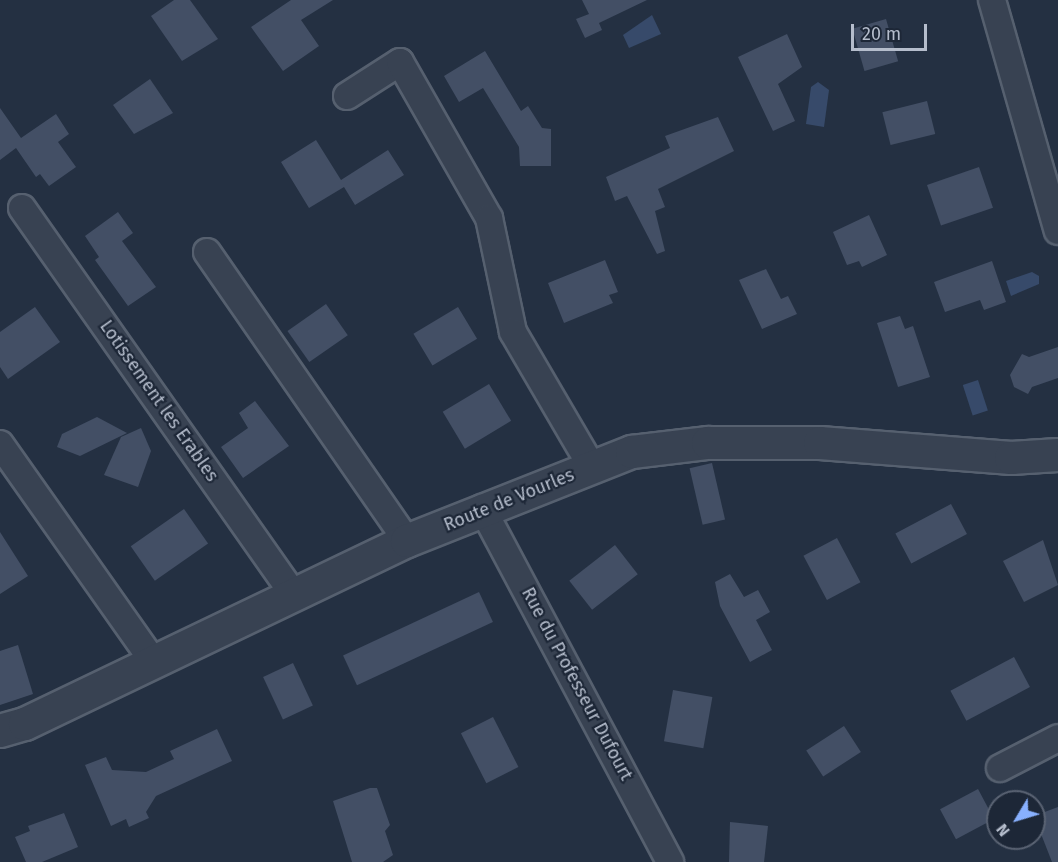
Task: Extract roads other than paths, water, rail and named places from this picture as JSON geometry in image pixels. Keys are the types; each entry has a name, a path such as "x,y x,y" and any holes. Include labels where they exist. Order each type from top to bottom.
{"street":[{"path":"992,0 1058,231"},
{"path":"347,96 400,62 489,218 513,332 592,467"},
{"name":"Lotissement les Erables","path":"22,208 294,595"},
{"path":"207,252 407,541"},
{"name":"Route de Vourles","path":"0,731 25,724 407,541 483,508 632,452 708,443 820,443 1011,458 1058,456"},
{"path":"0,444 154,662"},
{"name":"Rue du Professeur Dufourt","path":"483,508 670,862"},
{"path":"1000,768 1058,738"}],"water":[{"path":"652,15 661,34 629,48 623,35"},
{"path":"818,82 829,90 824,127 806,124 811,87"},
{"path":"1032,272 1039,276 1039,284 1011,296 1006,281"},
{"path":"978,380 988,410 973,415 963,385"}]}
